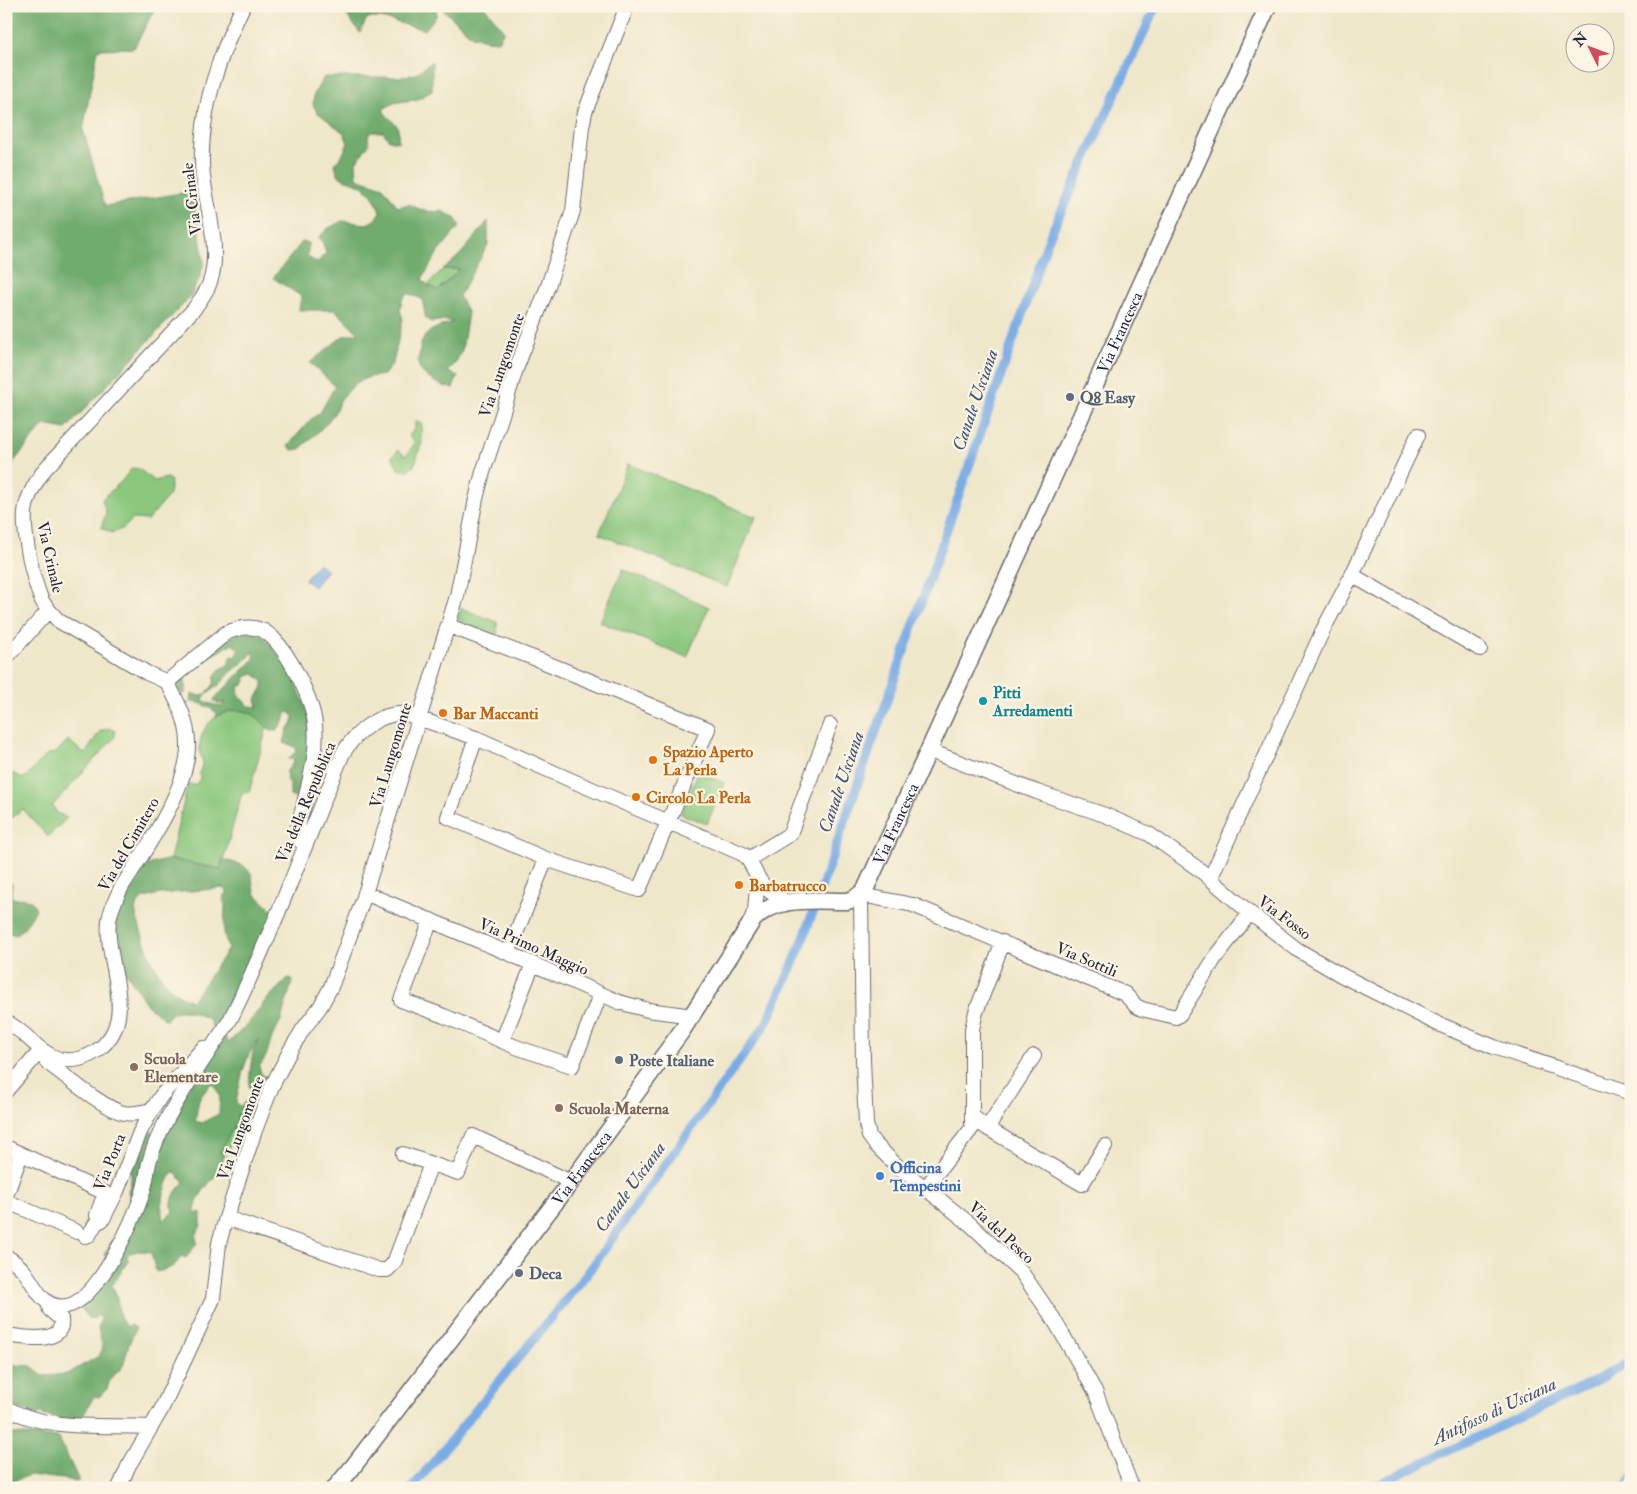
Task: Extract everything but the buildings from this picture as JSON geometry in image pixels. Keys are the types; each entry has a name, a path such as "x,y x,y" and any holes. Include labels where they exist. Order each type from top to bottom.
{"main road":[{"name":"Via Francesca","path":"335,1488 571,1182 693,1016 748,927 757,917 770,908 787,902 854,898 870,882 1268,6"}],"street":[{"name":"Via Crinale","path":"167,682 147,673 59,621 48,611 38,589 25,534 24,520 28,496 45,469 194,308 210,283 214,267 214,242 202,169 204,126 208,101 216,72 243,6"},
{"name":"Via Lungomonte","path":"119,1488 128,1467 161,1410 186,1354 214,1300 219,1243 254,1133 272,1086 291,1049 320,1007 331,987 364,897 449,626 460,584 483,472 516,369 556,266 573,211 582,127 586,112 627,6"},
{"path":"1210,879 1323,630 1352,575 1418,435"},
{"path":"1352,575 1480,649"},
{"path":"6,658 48,611"},
{"path":"449,626 549,664 708,729 639,890 546,859 448,817 476,738"},
{"path":"167,682 226,633 237,628 253,627 263,631 277,643 306,692 316,725 315,756 298,830 300,842 305,846"},
{"name":"Via del Cimitero","path":"41,1050 59,1059 80,1059 93,1053 106,1042 116,1024 119,1003 109,933 112,912 121,888 177,794 186,765 188,747 184,718 167,682"},
{"name":"Via della Repubblica","path":"48,1303 53,1306 67,1306 78,1301 94,1287 108,1267 139,1203 154,1146 184,1089 230,1021 344,754 352,740 370,725 387,715 406,714 420,718 476,738 668,820 743,854 749,859"},
{"path":"770,908 769,900 759,884 749,859 790,834 830,724"},
{"name":"Via Fosso","path":"930,751 1037,792 1105,815 1149,834 1200,870 1250,913 1298,950 1341,975 1436,1023 1494,1047 1631,1093"},
{"path":"508,953 546,859"},
{"path":"759,884 787,902"},
{"path":"748,927 755,910 759,884"},
{"name":"Via Primo Maggio","path":"364,897 431,920 600,995 633,1007 693,1016"},
{"name":"Via Sottili","path":"854,898 913,905 1124,994 1142,1010 1176,1017 1180,1014 1215,958 1250,913"},
{"name":"Via del Pesco","path":"854,898 861,959 866,1124 869,1136 883,1153 970,1224 1022,1273 1048,1310 1094,1391 1132,1488"},
{"path":"431,920 401,1000 502,1041 572,1066 600,995"},
{"path":"926,1188 972,1128 972,1029 976,1012 1003,942"},
{"path":"502,1041 533,964"},
{"name":"Via della Repubblica","path":"152,1110 161,1096 197,1054 230,1021"},
{"path":"6,1022 19,1030 41,1050 43,1057 48,1063 110,1108 130,1114 152,1110"},
{"path":"6,1091 41,1050"},
{"path":"987,1128 1034,1056"},
{"name":"Via Porta","path":"96,1223 102,1220 117,1191 140,1132 152,1110"},
{"path":"972,1116 987,1128 1082,1184 1105,1146"},
{"path":"403,1154 458,1173 472,1136 571,1182"},
{"path":"6,1147 22,1154 6,1196"},
{"name":"Via Porta","path":"6,1201 81,1234 89,1235 96,1223 105,1193 22,1154"},
{"path":"226,1218 379,1270 387,1270 394,1263 431,1164"},
{"path":"6,1256 24,1271 48,1303 50,1310 61,1319 61,1326 57,1333 52,1336 40,1338 6,1335"},
{"path":"6,1408 28,1419 60,1425 151,1427"}],"green space":[{"path":"6,6 156,6 134,48 98,49 83,130 105,206 193,191 204,263 200,277 190,297 66,429 44,425 6,471"},
{"path":"336,6 437,6 436,16 425,30 381,18 367,18 360,33 345,13"},
{"path":"439,6 484,6 504,31 498,41 472,36"},
{"path":"432,61 432,91 418,99 394,103 383,109 397,126 398,142 389,140 383,132 372,132 368,136 369,144 356,162 357,178 383,187 398,207 409,204 433,212 442,211 455,218 460,226 438,252 422,279 428,285 438,290 460,269 443,269 461,253 488,221 488,245 459,296 468,313 462,350 455,364 447,372 458,376 453,388 431,380 422,372 418,362 423,339 432,330 453,322 446,320 432,322 426,319 422,299 407,293 402,300 400,310 403,319 393,363 384,375 369,377 356,383 341,399 334,414 323,427 300,449 292,450 288,446 311,419 320,413 335,386 310,363 343,336 358,333 335,310 299,310 301,296 273,278 303,241 309,244 307,256 317,263 326,253 323,243 318,238 327,229 342,221 367,224 376,219 380,213 375,200 367,190 338,174 335,164 343,154 348,143 344,133 317,112 313,105 314,94 324,77 398,77 416,74"},
{"path":"443,269 461,269 438,290 428,285"},
{"path":"418,421 422,425 422,442 414,466 407,471 398,469 392,456 398,450 406,456 415,443 409,436 415,428 415,422"},
{"path":"628,464 756,517 727,587 599,534"},
{"path":"132,468 139,469 154,481 167,478 171,481 169,495 148,520 133,519 124,528 112,533 101,528 106,513 102,499 121,482"},
{"path":"623,569 709,607 687,657 600,622"},
{"path":"461,608 497,622 497,637 462,624 458,618"},
{"path":"254,631 266,639 291,672 309,714 311,741 303,788 295,798 290,796 290,781 287,781 286,772 295,760 288,759 297,750 293,746 284,743 288,728 292,725 294,717 290,712 286,713 284,721 277,730 271,730 249,712 232,711 216,717 217,713 207,707 197,702 190,702 192,694 200,696 206,694 214,684 215,675 229,664 231,656 235,657 239,649 232,644 195,668 185,678 185,694 180,692 175,685 178,680 226,638","holes":["254,651 254,659 215,698 214,701 220,704 225,702 221,707 206,702 203,699 206,694 218,686 231,672","254,674 263,681 263,687 256,699 258,707 249,706 239,696 238,686 242,686 246,681 245,677"]},
{"path":"232,710 252,714 267,727 249,793 242,792 221,869 170,859 188,784 195,785 201,778 199,774 203,762 200,749 201,737 212,720 222,713"},
{"path":"110,728 115,731 115,737 53,805 56,812 67,818 48,837 23,809 6,823 6,772 8,771 22,778 27,777 41,760 48,754 56,753 68,740 85,754 100,731"},
{"path":"698,772 724,783 707,824 681,814"},
{"path":"170,859 220,869 223,859 244,866 252,874 256,895 273,911 226,1015 218,1026 214,1028 210,1020 188,1011 179,1011 171,1014 166,1020 147,1005 119,961 113,943 115,909 140,867","holes":["224,888 227,891 223,900 225,904 224,932 228,949 192,1001 170,987 161,976 148,950 135,910 141,899 160,894"]},
{"path":"6,880 12,884 11,896 15,899 28,899 36,909 24,928 16,935 6,932"},
{"path":"288,978 293,979 281,1020 272,1037 266,1056 259,1067 261,1073 267,1079 253,1091 249,1087 250,1071 253,1051 260,1038 247,1060 236,1102 244,1111 236,1116 241,1116 221,1151 223,1158 222,1169 200,1195 195,1214 201,1212 201,1225 196,1236 197,1243 186,1258 181,1256 177,1263 171,1267 156,1272 151,1252 138,1251 127,1254 128,1261 112,1286 122,1320 126,1326 132,1325 136,1328 123,1366 110,1380 107,1389 99,1397 94,1396 82,1418 74,1422 21,1410 6,1401 6,1355 9,1361 16,1365 31,1366 45,1376 67,1374 99,1356 103,1349 98,1328 101,1319 98,1315 95,1318 88,1319 79,1304 113,1262 104,1255 123,1221 131,1200 128,1192 131,1181 131,1169 147,1128 155,1135 225,1037 228,1043 248,1024 266,1000","holes":["212,1082 220,1096 219,1114 201,1123 195,1121 199,1099","173,1171 184,1182 174,1196 172,1203 173,1212 163,1221 164,1195"]},
{"path":"253,1094 257,1097 249,1109 256,1118 245,1148 236,1138 223,1158 221,1151 241,1117 235,1117 244,1110 241,1106"},
{"path":"6,1412 53,1429 54,1432 6,1422"},
{"path":"6,1433 59,1438 79,1481 30,1475 6,1484"}],"water":[{"path":"318,563 327,570 314,587 305,580"}],"waterway":[{"name":"Canale Usciana","path":"412,1488 587,1274 766,1024 802,943 1049,238 1156,6"},
{"name":"Antifosso di Usciana","path":"1369,1488 1580,1389 1631,1361"},
{"path":"1622,1488 1631,1475"}],"place":[{"name":"Q8 Easy","path":"1070,397"},
{"name":"Pitti Arredamenti","path":"983,701"},
{"name":"Bar Maccanti","path":"443,713"},
{"name":"Spazio Aperto La Perla","path":"653,760"},
{"name":"Circolo La Perla","path":"636,797"},
{"name":"Barbatrucco","path":"739,885"},
{"name":"Poste Italiane","path":"619,1060"},
{"name":"Scuola Elementare","path":"134,1067"},
{"name":"Scuola Materna","path":"559,1108"},
{"name":"Officina Tempestini","path":"880,1176"},
{"name":"Deca","path":"519,1273"}]}
